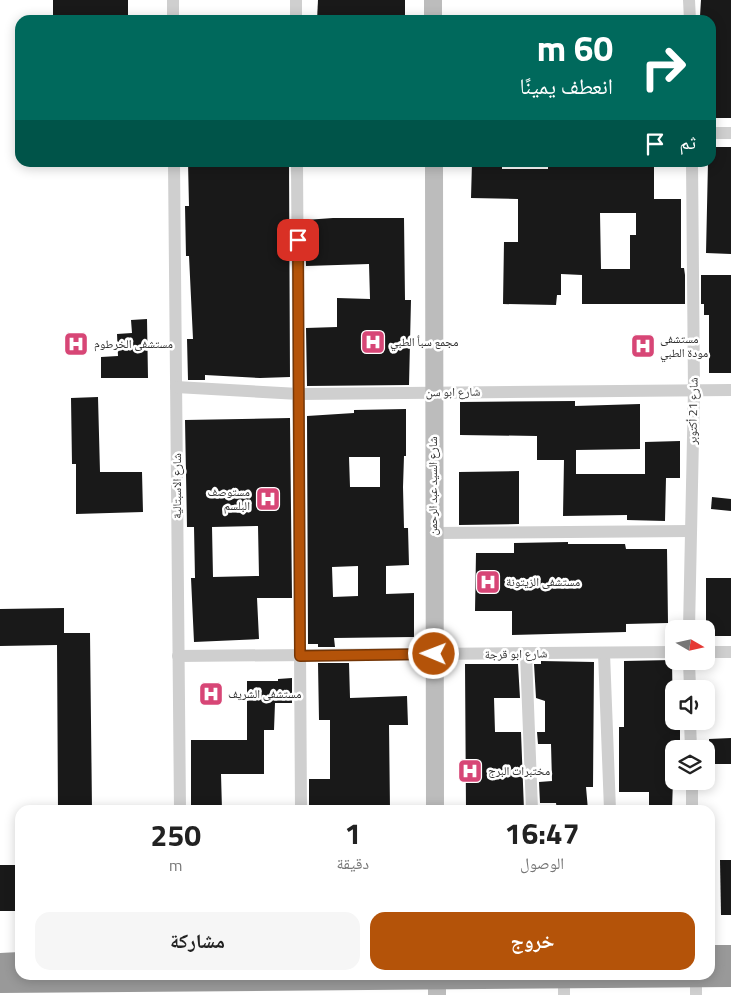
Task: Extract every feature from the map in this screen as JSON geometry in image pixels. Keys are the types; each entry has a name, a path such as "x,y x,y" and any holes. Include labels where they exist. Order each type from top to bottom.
{"highway":[{"path":"715,956 731,956"},
{"path":"0,964 15,963"},
{"path":"715,979 731,976"},
{"path":"0,982 181,987 437,983 491,980"},
{"path":"652,980 696,982"}],"street":[{"path":"173,0 173,15"},
{"path":"296,0 296,15"},
{"path":"433,0 433,15"},
{"path":"689,0 690,15"},
{"path":"716,133 731,133"},
{"name":"شارع الاسبتالية","path":"174,167 180,805"},
{"path":"297,167 301,805"},
{"name":"شارع السيد عبد الرحمن","path":"434,167 435,805"},
{"name":"شارع 21 أكتوبر","path":"689,620 694,390 692,167"},
{"name":"شارع ابو سن","path":"176,387 298,394 731,390"},
{"path":"434,533 690,531"},
{"name":"شارع ابو قرجة","path":"178,656 665,652"},
{"path":"715,652 731,652"},
{"path":"604,653 610,805"},
{"path":"526,654 532,805"},
{"path":"692,790 692,805"},
{"path":"564,980 564,995"}],"building":[{"path":"53,0 128,0 128,15 53,15"},
{"path":"318,0 405,0 405,15 317,15"},
{"path":"701,0 731,0 731,118 716,118 716,15 700,15"},
{"path":"716,147 731,147 731,254 706,253 708,167 716,167"},
{"path":"188,167 289,167 290,377 260,378 205,375 205,380 188,380 187,339 193,339 189,256 186,256 185,206 189,206"},
{"path":"472,167 548,169 548,167 654,167 654,199 681,199 681,268 684,268 685,275 685,304 582,304 582,275 561,274 561,295 557,295 556,305 503,304 504,242 518,242 518,199 471,198","holes":["600,213 636,213 636,235 630,235 630,269 601,269"]},
{"path":"404,218 405,300 411,300 409,385 307,386 306,328 337,327 337,298 370,299 369,264 306,266 305,220"},
{"path":"701,275 731,275 731,373 709,373 709,315 704,315 704,304 701,304"},
{"path":"147,319 148,378 101,378 101,357 118,356 117,334 132,333 131,320"},
{"path":"98,397 100,472 142,472 143,512 76,514 76,464 72,464 71,398"},
{"path":"575,401 575,406 640,404 640,449 576,450 576,474 645,474 645,442 680,441 680,478 666,478 665,521 627,520 627,515 563,516 564,460 537,460 537,436 460,435 460,402"},
{"path":"406,409 406,456 404,456 403,487 404,528 408,528 409,565 386,566 386,594 414,593 414,637 334,638 335,647 318,647 318,644 308,644 307,416 354,413 354,410","holes":["349,457 380,457 380,487 350,487","358,566 358,596 333,597 332,567"]},
{"path":"290,418 292,598 257,598 259,639 194,642 191,578 195,578 194,527 187,527 185,420","holes":["258,526 259,576 213,577 212,527"]},
{"path":"519,471 519,524 459,525 459,472"},
{"path":"712,497 731,499 731,511 711,509"},
{"path":"514,543 625,544 626,549 667,549 668,620 665,620 665,623 626,624 626,632 512,635 512,611 475,611 476,553 514,553"},
{"path":"706,578 731,578 731,636 715,636 715,620 706,620"},
{"path":"64,608 64,633 90,633 92,805 58,805 57,645 0,646 0,609"},
{"path":"665,660 665,670 672,670 672,680 665,680 665,730 680,730 680,740 665,740 665,790 673,790 672,805 649,805 649,792 619,792 619,727 624,727 624,661"},
{"path":"541,661 594,662 593,787 586,787 588,805 540,803 539,782 552,781 551,744 538,744 537,732 545,732 545,701 536,698 534,664 541,664"},
{"path":"318,663 349,663 350,698 407,696 408,725 389,725 390,805 309,805 309,779 330,779 330,720 319,720"},
{"path":"465,664 518,664 520,698 494,698 495,732 521,732 524,805 466,805"},
{"path":"292,678 292,703 275,703 274,730 264,730 264,774 221,774 222,805 191,805 191,740 247,740 247,681 278,681 278,679"},
{"path":"731,738 731,764 715,764 715,740 709,739"},
{"path":"720,860 731,860 731,915 721,915"},
{"path":"0,865 15,865 15,911 0,911"}],"place":[{"name":"مجمع سبأ الطبي","path":"373,342"},
{"name":"مستشفى الخرطوم","path":"76,344"},
{"name":"مستشفى مودة الطبي","path":"643,346"},
{"name":"مستوصف البلسم","path":"268,499"},
{"name":"مستشفى الزيتونة","path":"488,582"},
{"name":"مستشفى الشريف","path":"211,694"},
{"name":"مختبرات البرج","path":"470,771"}],"route":[{"path":"298,240 300,656 434,654"}]}
